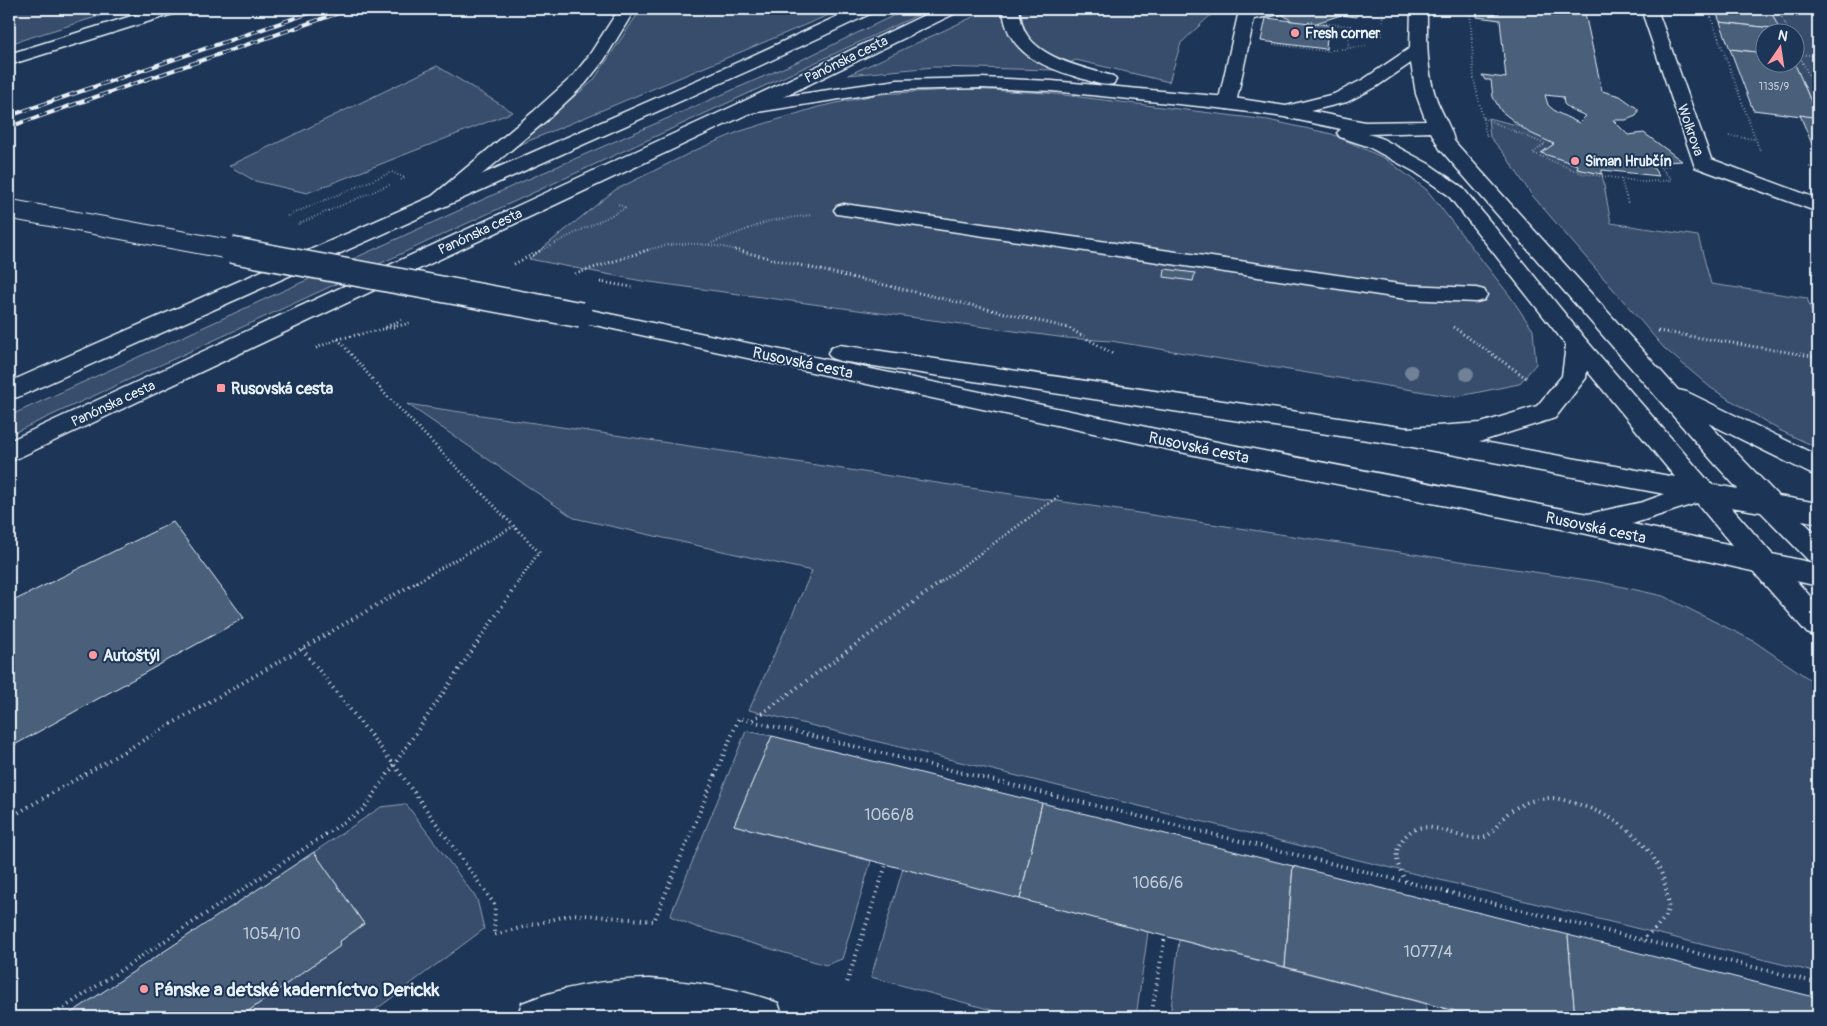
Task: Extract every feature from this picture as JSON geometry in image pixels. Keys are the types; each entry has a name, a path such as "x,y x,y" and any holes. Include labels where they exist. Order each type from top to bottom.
{"street":[{"path":"9,60 170,9"},
{"path":"437,202 540,116 579,80 595,60 626,9"},
{"path":"9,392 866,9"},
{"name":"Panónska cesta","path":"9,452 745,108 950,9"},
{"path":"1011,9 1013,27 1018,36 1038,54 1071,69 1178,98"},
{"path":"1227,103 1247,12 1279,9"},
{"path":"1419,9 1419,50 1424,90 1428,105 1442,135 1454,191"},
{"name":"Wolkrova","path":"1649,9 1702,164 1818,206"},
{"path":"1284,111 1340,98 1370,83 1419,50"},
{"path":"745,108 858,89 934,83 1029,85 1227,103 1284,111 1365,128 1442,135 1724,458 1818,553"},
{"path":"1284,111 1374,142 1422,168 1454,191 1578,345 1704,491 1763,563 1818,624"},
{"name":"Rusovská cesta","path":"9,209 581,314 1222,452 1587,524 1818,575"},
{"path":"844,210 1406,292 1476,295"},
{"name":"Rusovská cesta","path":"581,314 1407,436 1818,513"},
{"name":"Rusovská cesta","path":"1407,436 1482,432 1546,412 1574,378 1578,345"},
{"path":"1664,390 1818,467"},
{"path":"1587,524 1646,511 1704,491 1724,458"},
{"path":"536,1017 582,1003 628,998 656,998 764,1017"}],"path":[{"path":"1382,44 1383,9"},
{"path":"1470,9 1474,79 1486,136 1490,142"},
{"path":"1708,9 1761,154"},
{"path":"1778,9 1784,22"},
{"path":"1302,21 1350,26 1348,48"},
{"path":"1268,44 1325,51 1373,45"},
{"path":"1804,55 1818,56"},
{"path":"1804,65 1818,95"},
{"path":"1483,118 1545,144 1532,154 1581,173 1644,182 1672,180 1660,167 1702,164"},
{"path":"1800,166 1818,168"},
{"path":"287,216 392,172 404,178 290,227"},
{"path":"1621,179 1628,204"},
{"path":"709,244 769,221 844,210"},
{"path":"573,275 664,245 709,244 1069,328 1113,354"},
{"path":"1406,292 1530,381"},
{"path":"311,350 338,339 417,322"},
{"path":"1658,331 1818,357"},
{"path":"50,1017 364,809 396,766 539,552 386,395 338,339"},
{"path":"753,721 1059,496"},
{"path":"9,818 514,526"},
{"path":"302,649 396,766 495,905 494,935 573,914 654,921 739,718 1818,983"},
{"path":"1406,882 1398,867 1396,848 1406,833 1417,827 1436,828 1456,835 1480,838 1494,832 1505,816 1524,802 1552,798 1583,805 1614,819 1640,840 1657,861 1666,882 1668,907 1660,923 1642,940"},
{"path":"847,982 886,865"},
{"path":"1151,1017 1165,936"},
{"path":"1444,1008 1444,1017"}],"shaded area":[{"path":"9,9 122,9 9,44"},
{"path":"641,9 843,9 512,148 593,81"},
{"path":"907,9 931,9 9,435 9,416 517,184 799,61"},
{"path":"990,9 1217,9 1181,43 1169,82 1076,60 1054,70 934,67 848,75"},
{"path":"1770,9 1818,9 1818,116 1798,72 1804,72 1804,22 1776,22"},
{"path":"437,66 513,112 307,193 255,181 229,166"},
{"path":"969,89 1047,93 1268,120 1332,134 1386,159 1427,190 1510,296 1533,330 1536,364 1519,384 1455,397 1111,341 1066,338 642,281 529,259 615,190 696,150 738,132 818,107 879,94"},
{"path":"1488,118 1517,125 1554,144 1542,153 1578,165 1577,169 1602,174 1611,223 1698,236 1711,284 1807,298 1818,331 1818,448 1779,430 1711,388 1664,348 1531,194 1506,156 1490,137"},
{"path":"407,404 1601,582 1663,596 1752,640 1818,685 1818,973 749,710 812,571 574,518"},
{"path":"746,731 772,736 734,825 871,861 842,959 826,965 696,927 670,916"},
{"path":"406,804 477,899 484,929 366,1017 240,1017 340,946 339,942 364,924 314,852 381,807"},
{"path":"903,868 1148,932 1136,1017 1017,1017 871,977"},
{"path":"1179,940 1426,1004 1426,1017 1170,1017"}],"building":[{"path":"1273,9 1358,9 1357,17 1341,15 1313,24 1294,22"},
{"path":"1498,9 1584,9 1602,91 1620,96 1638,109 1636,116 1626,120 1613,120 1628,135 1644,133 1682,161 1650,163 1659,176 1602,170 1602,174 1577,169 1578,165 1541,153 1554,144 1528,132 1501,111 1493,97 1491,80 1485,80 1482,75 1506,78 1500,20 1477,17 1477,12 1499,14","holes":["1545,95 1563,97 1564,104 1570,109 1586,116 1579,123 1556,112 1548,105"]},
{"path":"1715,9 1770,9 1776,22 1754,22 1754,26 1720,22"},
{"name":"Fresh corner","path":"1266,18 1328,25 1326,49 1261,41"},
{"path":"1720,22 1754,26 1754,52 1730,49"},
{"path":"1730,49 1754,52 1754,72 1798,72 1818,118 1753,110"},
{"path":"1800,115 1818,118 1818,144 1812,144"},
{"path":"1165,269 1195,273 1193,281 1164,277"},
{"name":"Autoštýl","path":"173,522 244,618 9,748 9,603"},
{"path":"772,736 1042,803 1020,899 734,825"},
{"path":"1042,803 1293,866 1285,967 1020,899"},
{"path":"314,852 364,924 339,942 340,946 240,1017 65,1017"},
{"path":"1293,866 1568,935 1575,1017 1478,1017 1285,967"},
{"path":"1568,935 1818,998 1818,1017 1575,1017"}],"railway":[{"path":"9,116 321,9"},
{"path":"9,127 350,9"}],"place":[{"name":"Fresh corner","path":"1295,33"},
{"name":"Siman Hrubčín","path":"1575,161"},
{"name":"Rusovská cesta","path":"221,388"},
{"name":"Autoštýl","path":"93,655"},
{"name":"Pánske a detské kaderníctvo Derickk","path":"144,989"}]}
